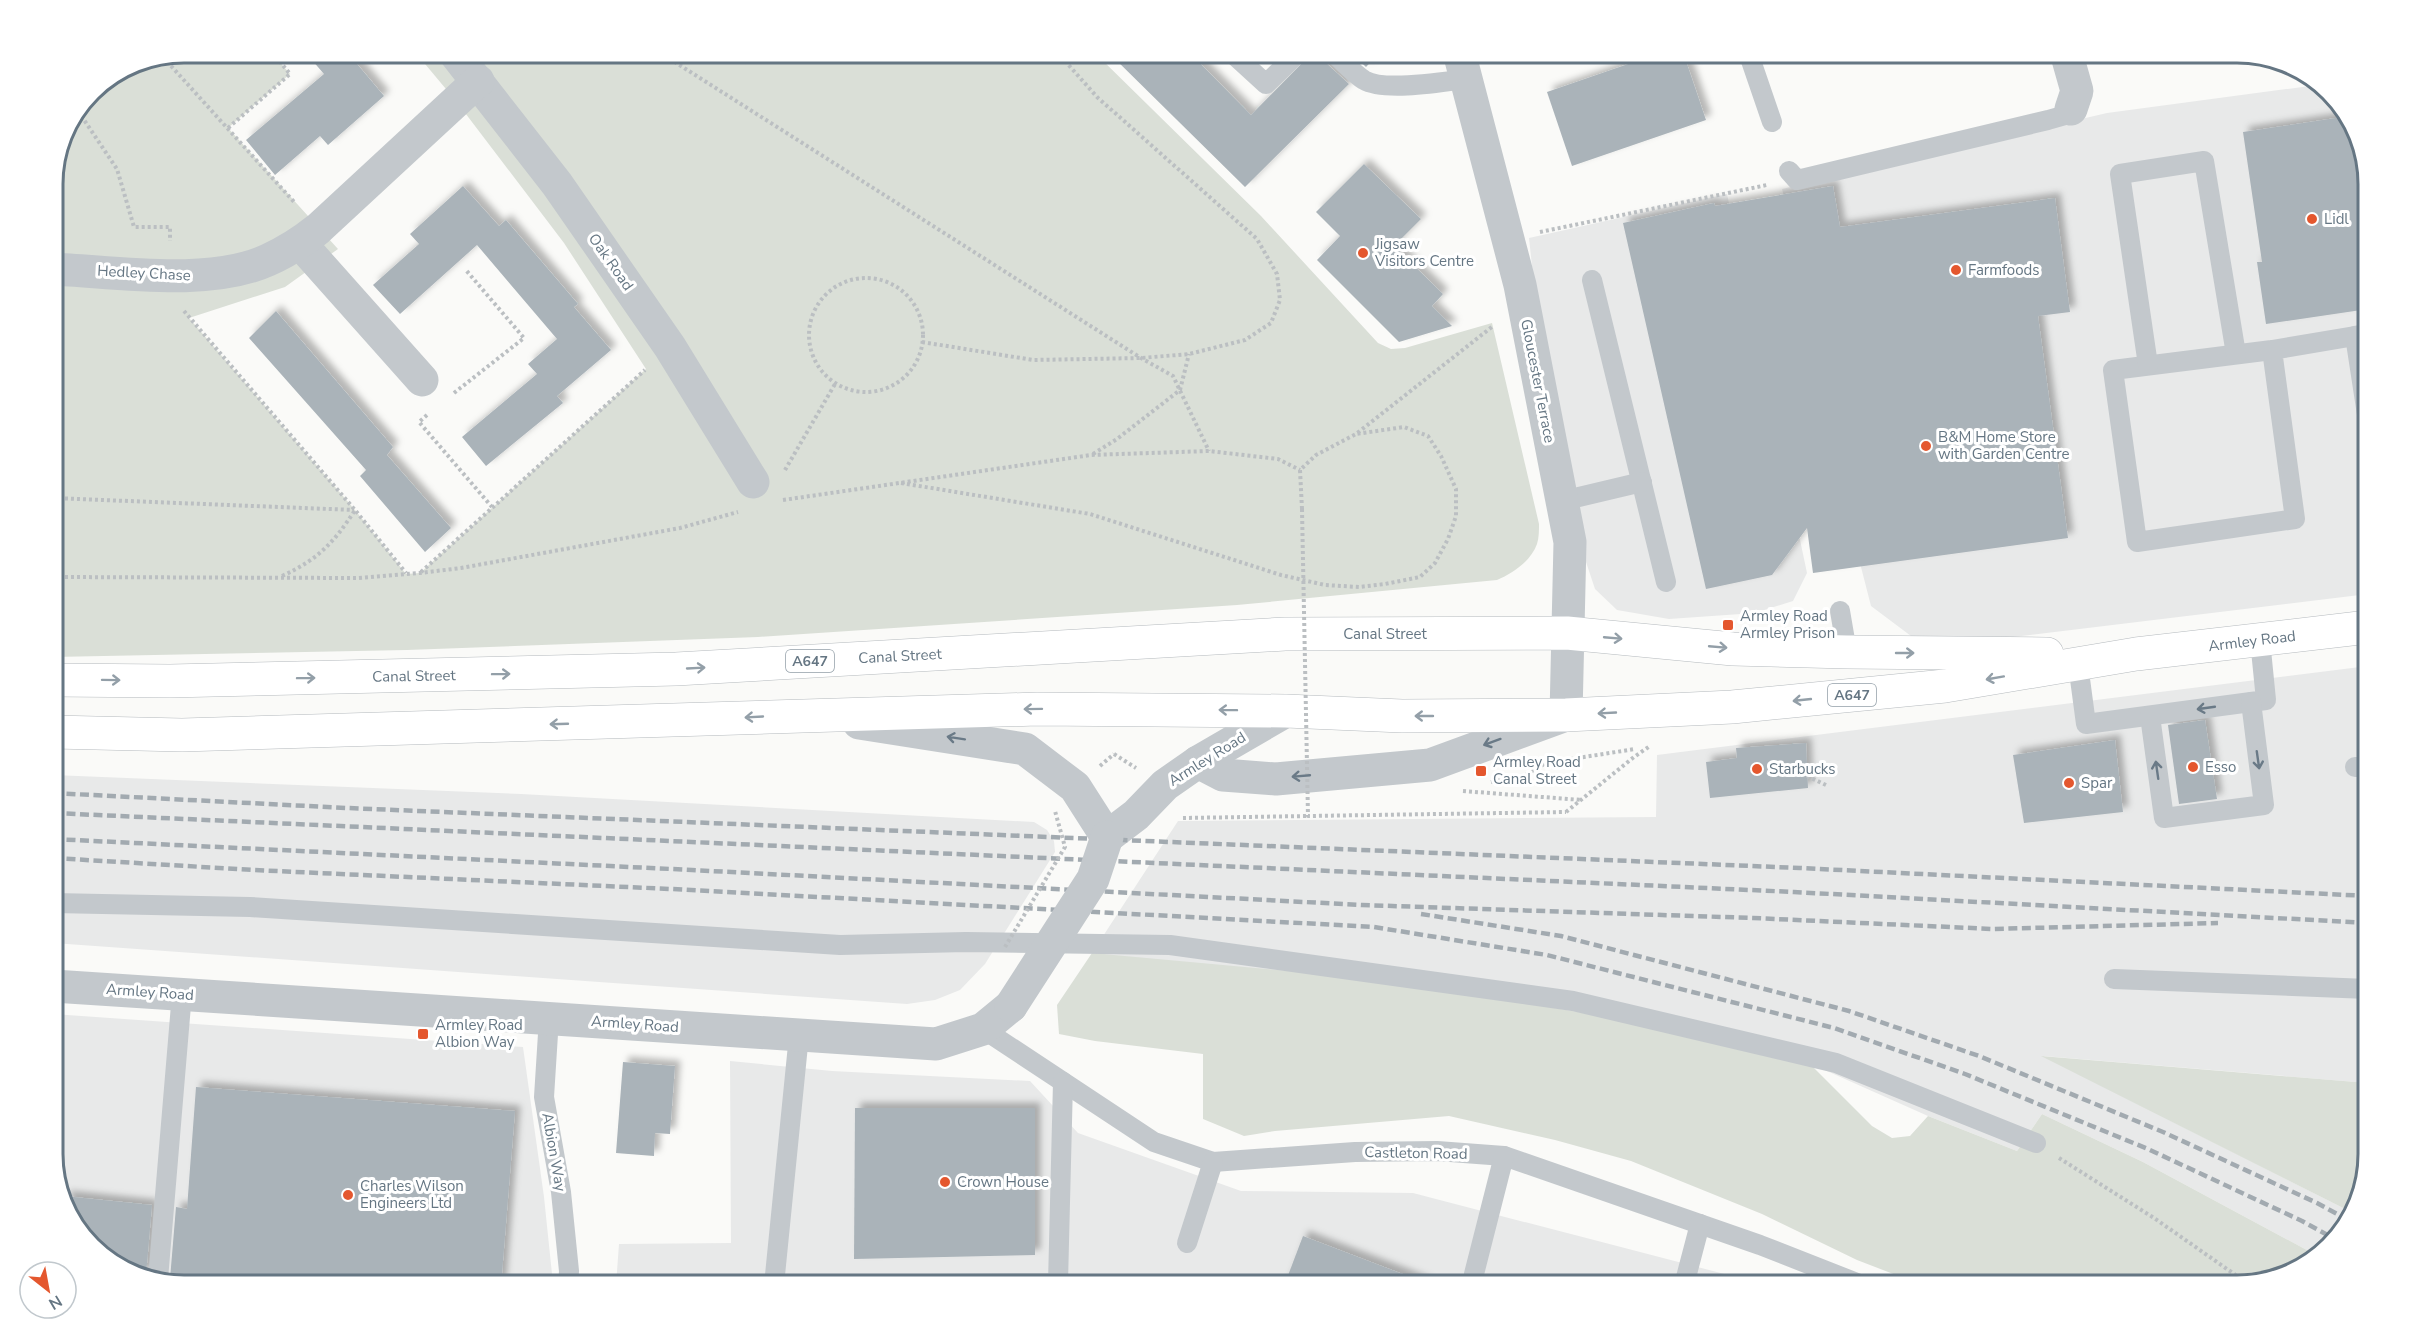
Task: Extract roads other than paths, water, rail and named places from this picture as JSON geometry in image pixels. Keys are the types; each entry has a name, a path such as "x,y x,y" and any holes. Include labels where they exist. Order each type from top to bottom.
{"main road":[{"name":"Armley Road","path":"2136,654 2358,628"},
{"name":"A647","path":"1567,633 1733,649 2136,654"},
{"name":"Canal Street","path":"63,680 182,681 676,669 1285,634 1567,633"},
{"name":"A647","path":"63,732 182,735 1037,709 1286,711 1402,716 1566,715 1732,707 1933,688 2136,654"}],"street":[{"name":"Oak Road","path":"463,63 557,184 670,347 763,492"},
{"path":"2069,63 2077,90 2072,109"},
{"name":"Gloucester Terrace","path":"1462,66 1524,302 1570,542 1566,715"},
{"name":"Hedley Chase","path":"63,270 192,276 229,272 266,261 309,236 478,81"},
{"path":"309,236 422,380"},
{"name":"Armley Road","path":"63,987 936,1044 983,1029 1011,1006 1093,879 1107,837 1136,815 1165,785 1198,762 1286,711"},
{"path":"805,715 1025,749 1075,788 1107,837"},
{"path":"1198,762 1223,775 1276,779 1430,765 1566,715"}],"lane":[{"path":"1243,63 1266,84 1288,63"},
{"path":"1345,63 1365,81 1399,86 1426,85 1462,66"},
{"path":"1752,63 1772,123"},
{"path":"1792,175 2062,117 2072,109"},
{"path":"2148,365 2120,174 2204,161 2236,354"},
{"path":"1592,280 1666,582"},
{"path":"2272,350 2295,519 2138,542 2113,370 2272,350 2358,336"},
{"path":"1562,501 1642,482"},
{"path":"1840,611 1846,652"},
{"path":"2078,664 2086,724 2150,716 2266,700 2260,640"},
{"path":"2150,716 2164,818 2264,805 2251,702"},
{"path":"63,903 250,907 840,945 966,942 1170,945 1585,1004 1836,1063 2036,1143"},
{"path":"2114,979 2358,989"},
{"path":"159,1272 182,993"},
{"name":"Albion Way","path":"549,1018 544,1097 561,1192 569,1275"},
{"name":"Castleton Road","path":"983,1029 1154,1142 1213,1162 1355,1152 1437,1151 1504,1156 1700,1224 1833,1275"},
{"path":"775,1275 799,1035"},
{"path":"1058,1275 1063,1082"},
{"path":"1474,1274 1504,1156"},
{"path":"1187,1243 1213,1162"},
{"path":"1687,1275 1700,1224"}],"railway":[{"path":"63,794 347,808 1800,868 2358,896"},
{"path":"63,813 1794,892 2358,922"},
{"path":"63,839 1362,905 1753,918 1993,929 2218,923"},
{"path":"63,859 1374,927 1547,955 1834,1028 1965,1074 2148,1149 2327,1235"},
{"path":"1421,914 1561,936 1849,1011 1979,1056 2163,1132 2341,1216"}],"place":[{"name":"Lidl","path":"2312,219"},
{"name":"Jigsaw Visitors Centre","path":"1363,253"},
{"name":"Farmfoods","path":"1956,270"},
{"name":"B&M Home Store with Garden Centre","path":"1926,446"},
{"name":"Armley Road Armley Prison","path":"1728,625"},
{"name":"Esso","path":"2193,767"},
{"name":"Starbucks","path":"1757,769"},
{"name":"Armley Road Canal Street","path":"1481,771"},
{"name":"Spar","path":"2069,783"},
{"name":"Armley Road Albion Way","path":"423,1034"},
{"name":"Crown House","path":"945,1182"},
{"name":"Charles Wilson Engineers Ltd","path":"348,1195"}]}
